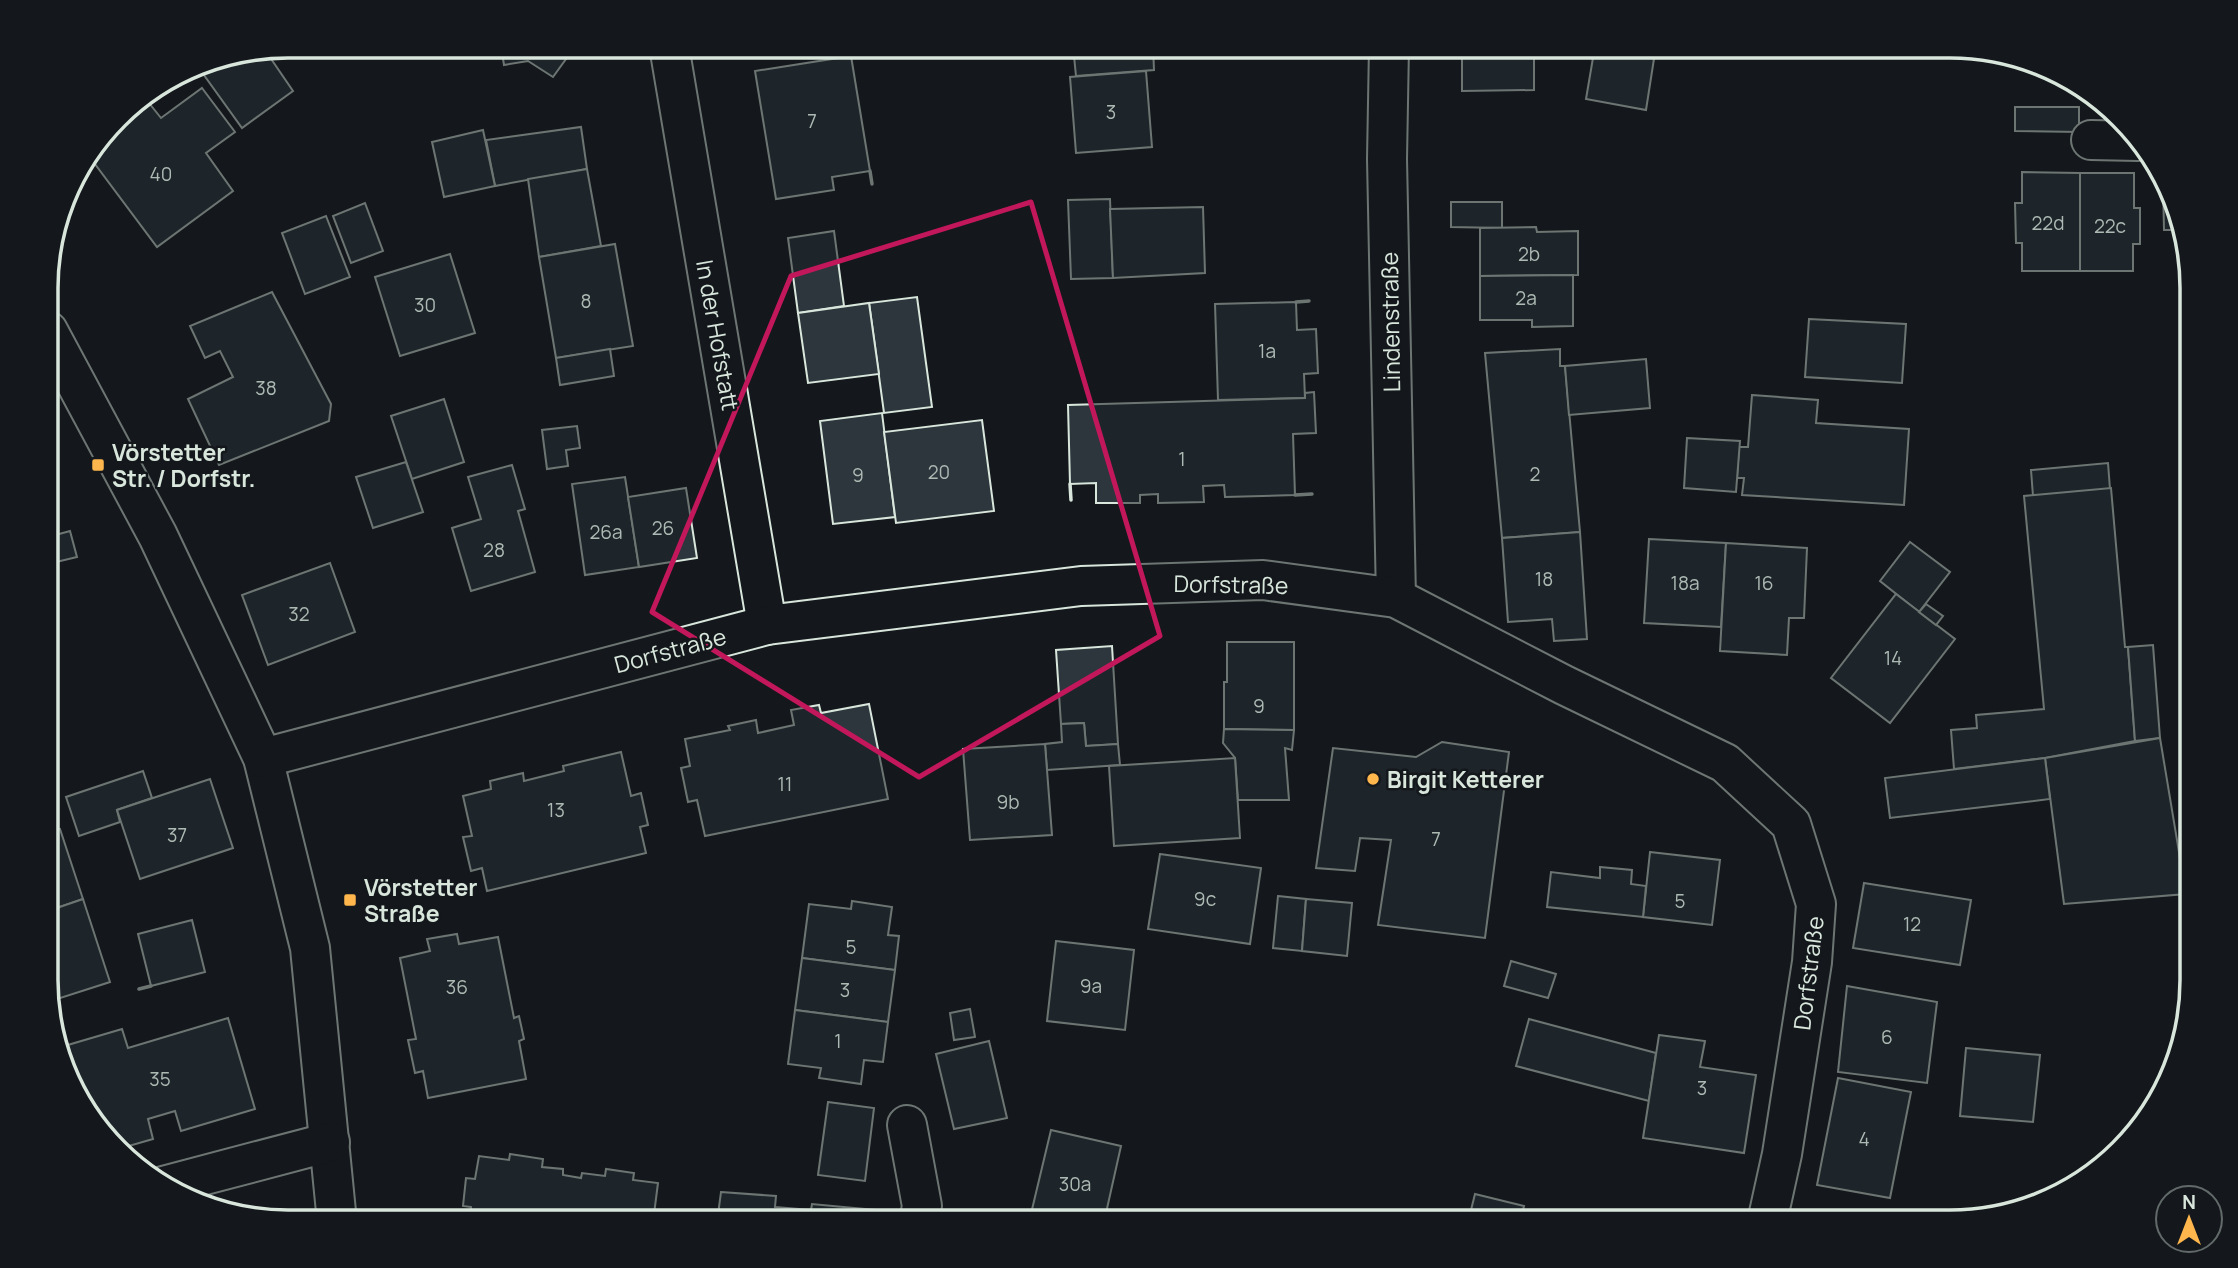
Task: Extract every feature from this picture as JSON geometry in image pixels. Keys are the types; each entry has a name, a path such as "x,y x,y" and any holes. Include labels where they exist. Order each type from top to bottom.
{"street":[{"name":"In der Hofstatt","path":"671,58 767,625"},
{"name":"Lindenstraße","path":"1389,58 1387,159 1396,598"},
{"path":"2091,140 2127,141"},
{"path":"58,350 158,536 263,758 310,948 336,1210"},
{"name":"Dorfstraße","path":"263,758 767,625 1081,586 1263,580 1396,598 1563,685 1725,763 1791,824 1816,904 1812,962 1782,1154 1770,1210"},
{"path":"906,1125 921,1210"},
{"path":"179,1182 330,1142"}],"highlighted area":[{"path":"1031,202 1160,636 919,777 652,612 791,276"}],"building":[{"path":"271,58 293,91 242,128 203,74 243,62"},
{"path":"503,58 567,58 553,77 528,61 504,65"},
{"path":"851,58 870,171 832,177 834,190 776,199 755,71"},
{"path":"1074,58 1154,58 1154,70 1076,76"},
{"path":"1462,58 1534,58 1534,90 1462,91"},
{"path":"1593,58 1654,58 1646,110 1586,99"},
{"path":"1146,71 1152,147 1076,153 1070,77"},
{"path":"202,88 235,132 206,153 233,191 157,247 95,164 115,136 150,104 161,118"},
{"path":"2015,107 2079,107 2079,132 2015,131"},
{"path":"581,127 587,169 495,186 486,140"},
{"path":"483,130 495,186 444,197 432,142"},
{"path":"587,169 601,246 539,257 528,179"},
{"path":"2022,172 2080,173 2080,271 2022,271 2022,243 2016,243 2015,203 2022,203"},
{"path":"2080,173 2134,173 2134,208 2140,208 2140,244 2133,244 2133,271 2080,271"},
{"path":"1110,199 1113,278 1071,279 1068,200"},
{"path":"1451,202 1502,202 1502,228 1451,227"},
{"path":"365,203 383,251 351,263 333,216"},
{"path":"2163,203 2172,230 2164,230"},
{"path":"1203,207 1205,273 1113,278 1110,209"},
{"path":"326,216 350,277 305,294 282,233"},
{"path":"1536,227 1537,232 1578,231 1578,275 1480,276 1480,228"},
{"path":"834,231 844,306 798,313 788,238"},
{"path":"615,244 633,346 556,358 539,257"},
{"path":"450,254 475,333 400,356 375,277"},
{"path":"1573,275 1573,326 1532,327 1532,320 1480,320 1480,276"},
{"path":"272,292 331,404 329,421 219,465 188,399 233,377 220,351 205,358 190,326"},
{"path":"917,297 932,407 884,413 869,303"},
{"path":"1296,302 1297,330 1316,329 1318,373 1304,374 1305,398 1218,400 1215,304"},
{"path":"869,303 879,374 808,383 798,313"},
{"path":"1809,319 1906,324 1902,383 1805,377"},
{"path":"610,349 614,376 560,385 556,358"},
{"path":"1560,349 1560,366 1565,366 1580,532 1502,538 1485,353"},
{"path":"1646,359 1650,408 1569,415 1565,366"},
{"path":"1314,392 1316,433 1293,434 1295,495 1225,497 1224,485 1203,486 1204,502 1158,503 1158,494 1140,495 1140,503 1096,503 1096,483 1070,484 1068,405 1305,398 1305,393"},
{"path":"1752,395 1818,400 1816,423 1909,429 1904,505 1742,495 1744,478 1737,478 1739,447 1748,447"},
{"path":"444,399 464,462 412,479 391,416"},
{"path":"882,413 895,517 833,524 820,421"},
{"path":"982,420 994,511 896,523 884,432"},
{"path":"577,426 580,448 566,450 568,466 547,469 542,430"},
{"path":"1687,438 1740,441 1736,492 1684,488"},
{"path":"406,462 423,512 373,528 356,477"},
{"path":"2108,463 2110,489 2033,496 2031,470"},
{"path":"512,465 525,509 518,511 535,572 471,591 452,528 481,519 468,477"},
{"path":"625,477 639,567 585,575 572,484"},
{"path":"686,488 697,558 639,567 628,497"},
{"path":"2111,488 2135,741 2045,758 1954,769 1951,730 1977,728 1976,715 2044,709 2024,496"},
{"path":"70,531 77,557 58,562 58,534"},
{"path":"1580,532 1587,639 1554,641 1552,619 1508,622 1502,538"},
{"path":"1649,539 1726,543 1721,627 1644,623"},
{"path":"1910,542 1950,572 1919,612 1880,581"},
{"path":"1726,543 1807,548 1804,618 1789,618 1787,655 1720,651"},
{"path":"330,563 355,632 268,665 242,595"},
{"path":"1896,594 1955,639 1890,723 1831,678"},
{"path":"1926,604 1943,616 1936,625 1919,612"},
{"path":"1227,642 1294,642 1294,730 1224,729"},
{"path":"2153,645 2160,738 2135,741 2128,647"},
{"path":"1112,646 1118,744 1086,746 1084,723 1061,724 1056,650"},
{"path":"869,704 888,799 705,836 697,800 688,802 681,768 690,766 685,739 730,730 728,726 756,720 758,733 794,725 791,710 819,705 821,713"},
{"path":"1084,723 1086,746 1118,744 1120,765 1047,770 1045,744 1062,742 1061,724"},
{"path":"1224,729 1294,730 1292,750 1285,748 1289,800 1238,800 1235,758 1223,743"},
{"path":"2160,738 2180,858 2180,894 2064,904 2045,758"},
{"path":"1442,742 1509,752 1485,938 1378,925 1391,840 1360,838 1355,871 1316,868 1333,748 1416,757"},
{"path":"1045,744 1052,835 970,840 963,749"},
{"path":"621,752 631,796 641,793 648,825 640,827 646,853 487,891 482,868 471,871 463,837 472,836 463,796 491,789 490,781 523,773 524,781 564,771 563,766"},
{"path":"1235,758 1240,838 1114,846 1109,766"},
{"path":"2045,758 2050,799 1890,818 1885,778"},
{"path":"143,771 152,798 117,810 120,822 79,836 66,797"},
{"path":"210,779 233,848 140,879 117,810"},
{"path":"60,829 83,899 58,908"},
{"path":"1650,852 1720,860 1712,925 1643,917"},
{"path":"1160,854 1261,868 1250,944 1148,929"},
{"path":"1600,867 1632,870 1631,884 1646,886 1643,917 1547,907 1551,872 1600,878"},
{"path":"1864,883 1971,900 1960,965 1853,948"},
{"path":"1278,896 1306,899 1302,951 1273,948"},
{"path":"83,899 110,982 59,998 58,980 58,908"},
{"path":"1306,899 1352,903 1347,956 1302,951"},
{"path":"852,901 892,907 888,935 899,936 895,970 802,958 809,904 851,909"},
{"path":"192,920 205,972 151,986 138,934"},
{"path":"457,934 459,944 498,937 514,1018 519,1016 524,1039 519,1041 526,1079 428,1098 423,1071 415,1073 408,1040 416,1039 400,958 430,951 427,939"},
{"path":"1056,941 1134,950 1125,1030 1047,1021"},
{"path":"802,958 895,970 888,1022 795,1010"},
{"path":"1511,961 1556,974 1548,998 1504,986"},
{"path":"1847,986 1937,1002 1927,1083 1838,1072"},
{"path":"970,1009 975,1037 954,1040 950,1013"},
{"path":"795,1010 888,1022 883,1062 864,1060 861,1084 819,1078 821,1068 788,1064"},
{"path":"228,1018 255,1109 181,1131 175,1111 148,1119 153,1139 129,1146 97,1108 75,1068 68,1045 122,1029 128,1048"},
{"path":"1529,1019 1656,1053 1649,1101 1516,1066"},
{"path":"1659,1035 1705,1041 1700,1067 1756,1075 1744,1153 1643,1138"},
{"path":"989,1041 1007,1118 954,1129 936,1054"},
{"path":"1966,1048 2040,1055 2033,1122 1960,1116"},
{"path":"1838,1078 1911,1092 1890,1198 1817,1185"},
{"path":"828,1102 874,1108 865,1181 818,1175"},
{"path":"1051,1130 1121,1146 1107,1210 1032,1210"},
{"path":"510,1154 543,1159 542,1167 563,1169 563,1175 581,1178 582,1173 605,1176 606,1169 634,1173 633,1180 658,1183 655,1210 471,1210 471,1207 463,1206 466,1178 475,1179 479,1156 509,1160"},
{"path":"721,1192 776,1196 775,1207 811,1210 719,1210"},
{"path":"1475,1194 1524,1206 1523,1210 1471,1210"},
{"path":"812,1204 875,1210 811,1210"}],"wall":[{"path":"870,171 872,184"},
{"path":"1296,302 1309,301"},
{"path":"1070,484 1071,500"},
{"path":"1295,495 1312,494"},
{"path":"139,989 151,986"}],"place":[{"name":"Vörstetter Str. / Dorfstr.","path":"98,465"},
{"name":"Birgit Ketterer","path":"1373,779"},
{"name":"Vörstetter Straße","path":"350,900"}]}
